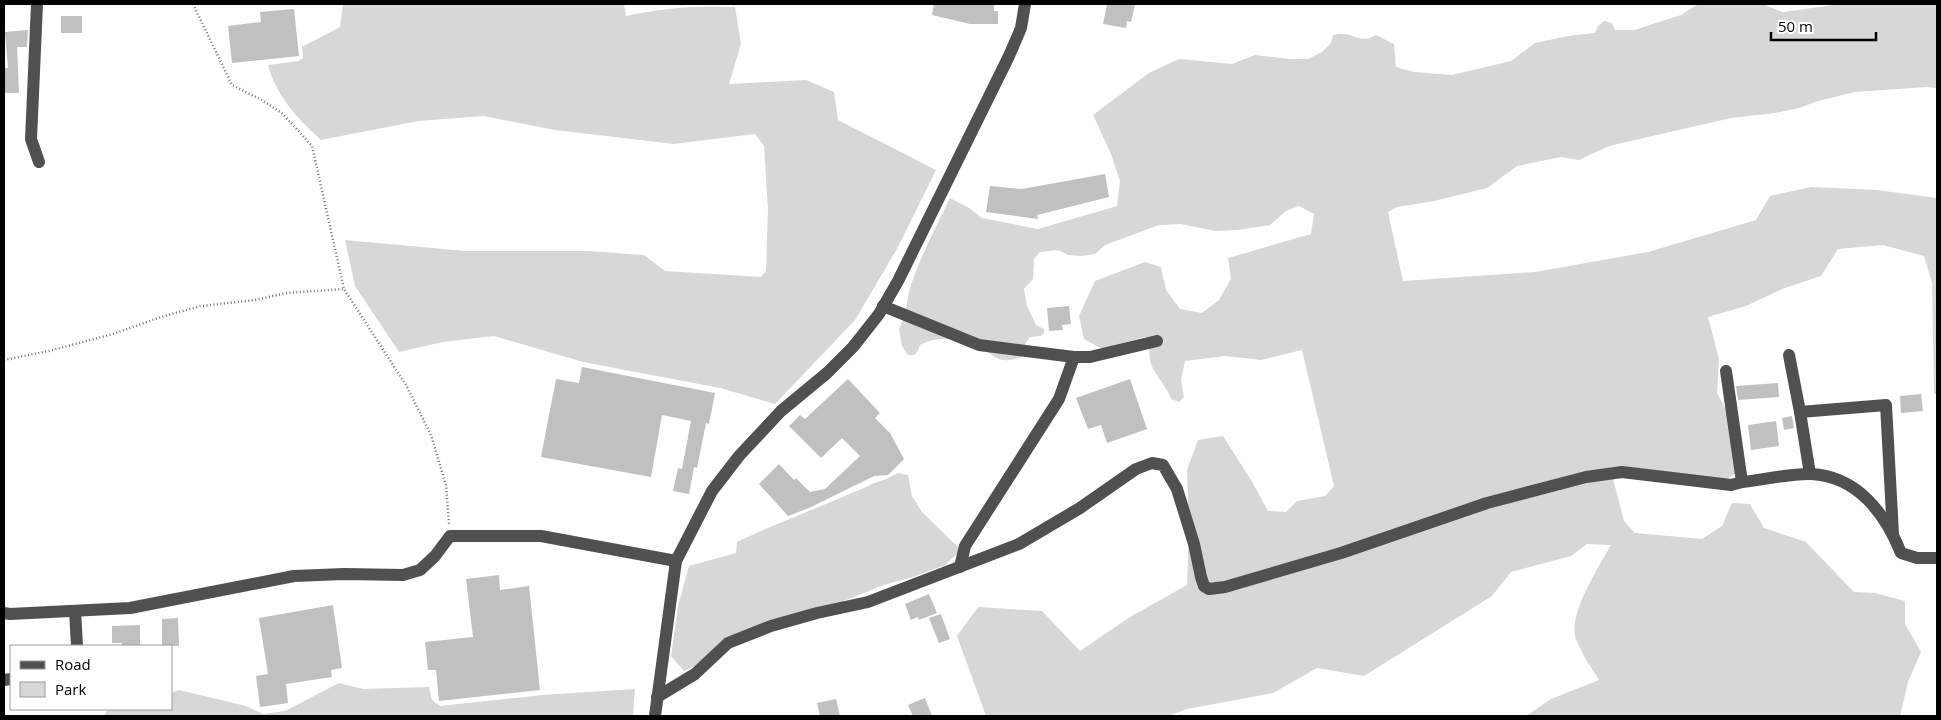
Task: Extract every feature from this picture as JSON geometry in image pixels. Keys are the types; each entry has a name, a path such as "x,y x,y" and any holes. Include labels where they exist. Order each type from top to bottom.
{"street":[{"path":"37,4 31,139 39,162"},
{"path":"655,716 676,561 712,491 739,456 781,411 827,373 853,347 884,306 898,282 1009,56 1021,28 1025,4"},
{"path":"884,306 979,344 1074,357 1090,357 1157,341"},
{"path":"1790,356 1810,474"},
{"path":"960,567 966,546 1059,399 1074,357"},
{"path":"1726,371 1742,482"},
{"path":"1800,412 1886,404 1894,534"},
{"path":"658,697 695,674 728,644 780,624 816,613 868,602 1019,544 1080,508 1136,469 1152,463 1163,465 1177,489 1194,544 1201,577 1204,586 1209,589 1225,587 1341,553 1488,503 1586,477 1622,472 1731,486 1742,482 1810,474 1838,479 1855,488 1879,513 1894,534 1901,553 1917,558 1937,558"},
{"path":"4,612 10,614 130,608 294,576 344,574 403,575 420,570 435,556 450,536 541,536 676,561"},
{"path":"75,611 77,645"}],"path":[{"path":"193,4 232,86 262,100 283,114 312,146 344,289 406,385 431,435 446,485 450,536"},
{"path":"4,360 49,351 113,334 161,317 201,306 255,300 288,293 344,289"}],"green space":[{"path":"343,4 624,4 626,16 680,8 707,6 735,7 741,44 729,84 806,80 834,92 838,120 936,170 898,247 855,320 775,404 720,388 583,362 494,336 443,342 399,352 355,286 345,240 465,251 588,251 644,255 665,271 761,277 766,271 768,209 764,146 755,134 674,144 555,130 484,116 418,121 321,140 304,124 282,97 268,65 299,61 303,58 302,47 340,27"},
{"path":"1698,4 1766,4 1783,12 1840,4 1937,5 1937,88 1926,87 1855,92 1818,101 1799,108 1731,118 1609,146 1579,160 1561,157 1517,166 1487,188 1434,201 1397,207 1388,212 1403,281 1535,272 1648,252 1756,220 1770,196 1811,187 1877,190 1937,198 1937,394 1934,394 1932,283 1924,256 1883,245 1838,249 1821,276 1782,289 1746,306 1708,317 1719,359 1717,393 1732,420 1735,474 1725,480 1610,467 1624,521 1635,533 1702,539 1722,526 1732,503 1750,504 1764,528 1806,542 1854,592 1875,593 1905,601 1905,624 1921,652 1908,682 1900,716 1526,716 1551,699 1599,680 1586,660 1576,639 1574,629 1580,605 1586,591 1611,545 1587,544 1571,556 1511,572 1492,596 1364,676 1317,668 1273,693 1187,709 1168,716 986,716 957,636 978,607 1042,611 1080,651 1130,617 1187,585 1189,535 1187,470 1198,440 1223,436 1268,511 1286,512 1297,501 1325,496 1334,486 1302,350 1261,360 1225,356 1185,361 1181,380 1184,397 1179,402 1171,399 1153,369 1145,337 1102,349 1084,339 1079,316 1095,281 1145,262 1161,267 1166,290 1180,309 1202,313 1219,300 1231,279 1228,258 1311,234 1314,214 1299,206 1286,211 1270,225 1238,230 1216,231 1180,224 1159,225 1105,245 1095,254 1082,256 1068,255 1058,250 1040,252 1034,259 1033,279 1024,289 1027,306 1036,325 1044,329 1044,333 1041,336 1030,337 1025,344 1025,355 1021,358 1001,360 986,351 962,341 936,339 920,345 914,355 908,355 902,346 899,329 904,319 914,276 928,242 950,198 969,208 982,218 1038,229 1117,206 1120,181 1111,154 1093,115 1149,73 1179,59 1232,64 1255,55 1308,59 1322,52 1331,43 1333,35 1345,34 1364,39 1376,35 1394,44 1396,67 1414,72 1452,75 1511,61 1535,43 1595,33 1598,26 1604,21 1612,23 1615,30 1634,30 1681,15"},
{"path":"898,473 908,475 912,496 922,512 961,550 945,565 884,585 831,606 769,622 705,662 684,671 671,656 678,606 689,566 736,553 737,542"},
{"path":"339,683 363,689 429,687 432,700 440,706 542,695 635,689 633,716 104,716 107,710 172,710 172,693 179,690 246,706 263,714 285,711"}],"building":[{"path":"934,4 994,4 994,11 998,11 998,24 970,24 932,15"},
{"path":"1107,4 1135,4 1131,22 1127,21 1126,28 1103,24"},
{"path":"294,9 299,56 232,63 228,26 261,22 260,12"},
{"path":"61,16 82,16 82,33 61,33"},
{"path":"28,30 27,47 17,47 19,93 4,93 4,68 8,68 5,32"},
{"path":"1105,174 1109,197 1037,215 1038,219 986,212 990,186 1022,189"},
{"path":"1069,306 1071,324 1062,325 1063,330 1049,331 1047,308"},
{"path":"582,367 715,393 709,424 706,423 697,468 694,467 689,494 673,491 678,468 682,469 691,421 662,415 651,477 541,457 556,379 579,383"},
{"path":"848,379 880,413 875,418 890,433 904,459 888,475 874,476 809,508 788,516 759,484 779,464 794,480 796,478 810,492 825,489 860,456 842,438 821,458 789,426 800,415 805,419"},
{"path":"1130,379 1147,429 1107,443 1101,425 1088,429 1076,398"},
{"path":"1778,383 1779,397 1738,400 1736,386"},
{"path":"1921,394 1923,411 1901,413 1900,396"},
{"path":"1792,416 1794,428 1784,430 1782,418"},
{"path":"1776,421 1779,446 1751,450 1748,425"},
{"path":"499,575 500,590 529,586 540,690 439,701 436,670 428,670 425,642 473,637 466,579"},
{"path":"929,594 937,613 919,620 918,617 911,620 905,604"},
{"path":"333,605 342,668 331,670 332,677 286,684 288,703 260,707 256,676 268,674 259,618"},
{"path":"941,614 950,639 939,643 929,618"},
{"path":"178,618 179,646 162,645 162,619"},
{"path":"140,625 140,645 112,643 112,626"},
{"path":"925,698 932,716 913,716 908,705"},
{"path":"836,699 840,716 820,716 817,703"}]}
